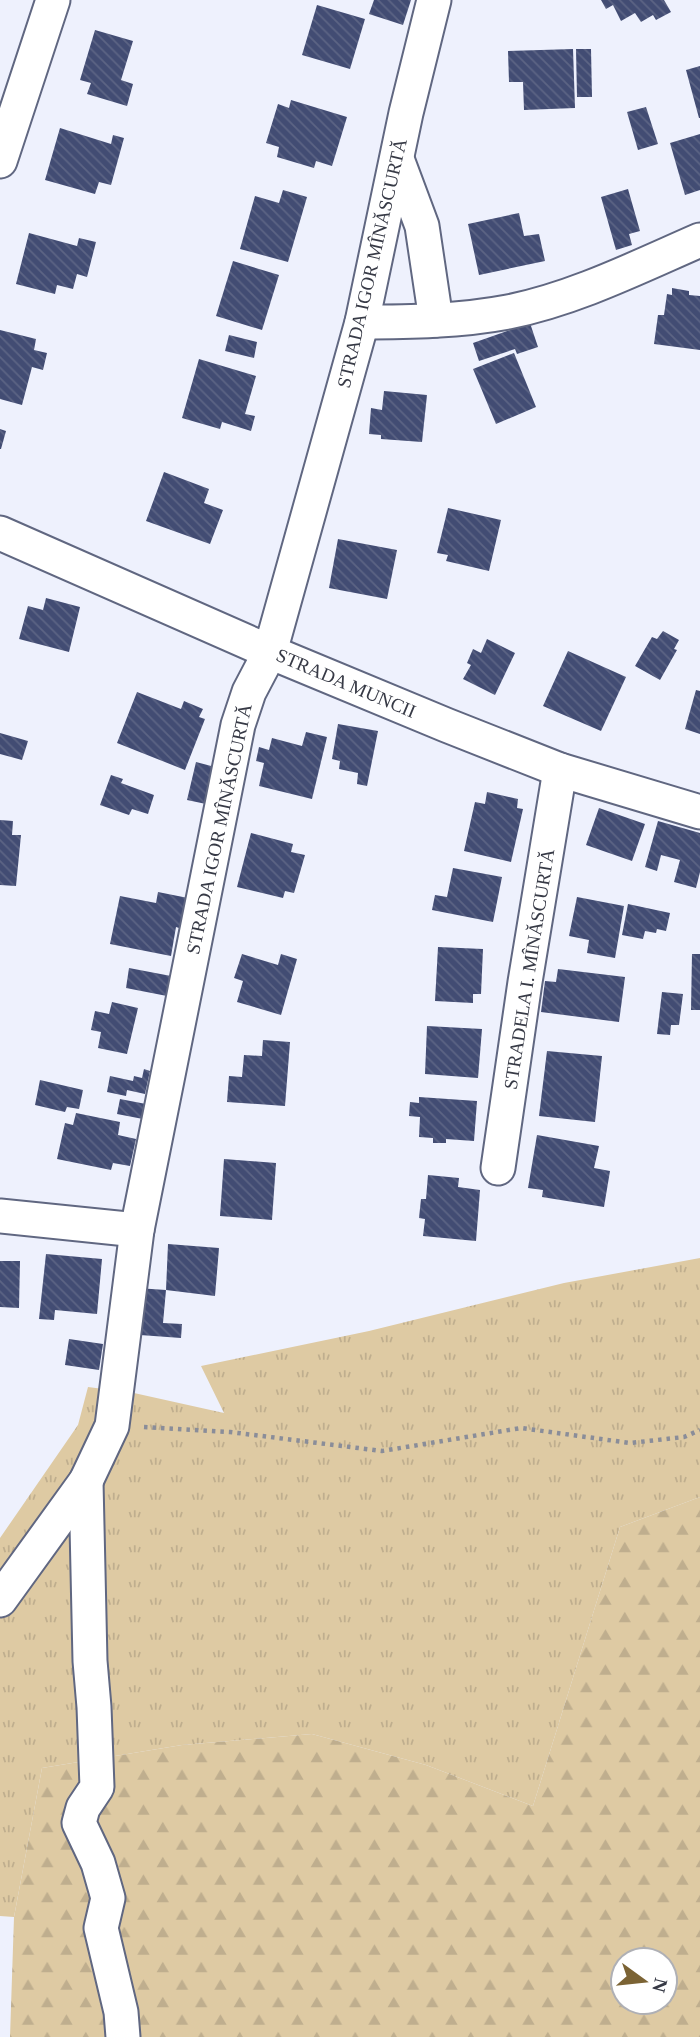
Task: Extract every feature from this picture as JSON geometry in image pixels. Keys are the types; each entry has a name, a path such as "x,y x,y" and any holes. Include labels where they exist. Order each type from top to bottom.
{"street":[{"path":"0,162 52,0"},
{"name":"STRADA IGOR MÎNĂSCURTĂ","path":"0,1600 86,1481 112,1426 137,1230 238,725 249,692 270,652 362,322 434,0"},
{"path":"397,159 422,226 436,320"},
{"path":"362,322 436,320 508,312 575,293 700,240"},
{"name":"STRADA MUNCII","path":"0,533 270,652 560,770 700,812"},
{"name":"STRADELA I. MÎNĂSCURTĂ","path":"498,1168 560,770"},
{"path":"0,1216 137,1230"},
{"path":"86,1481 90,1661 97,1787 83,1808 79,1823 98,1863 108,1898 101,1928 121,2011 123,2037"}],"path":[{"path":"112,1426 230,1432 382,1451 521,1428 629,1443 684,1437 700,1430"}],"green space":[{"path":"700,1258 700,1497 620,1527 533,1806 426,1765 312,1734 182,1745 42,1768 14,1917 0,1916 0,1538 78,1425 88,1387 134,1393 224,1413 201,1366 369,1331 564,1283"},
{"path":"700,1497 700,2037 10,2037 14,1917 42,1768 182,1745 312,1734 426,1765 533,1806 620,1527"}],"building":[{"path":"374,0 411,0 403,25 369,14"},
{"path":"601,0 664,0 671,12 656,20 653,15 641,22 635,13 621,21 613,5 606,9"},
{"path":"317,5 365,19 350,69 302,55"},
{"path":"95,30 133,41 121,80 133,84 127,106 87,94 91,83 80,80"},
{"path":"573,49 575,108 524,110 523,82 509,82 508,51"},
{"path":"576,49 591,49 592,97 577,97"},
{"path":"700,66 700,118 699,118 686,70"},
{"path":"291,100 347,117 332,166 316,161 314,168 277,157 279,147 266,143 278,104 289,108"},
{"path":"646,107 658,144 638,150 627,112"},
{"path":"60,128 111,144 113,135 124,138 111,185 99,182 95,194 45,180"},
{"path":"700,134 700,190 685,195 670,143"},
{"path":"628,189 640,231 629,234 632,245 616,250 601,197"},
{"path":"283,190 307,197 288,262 240,249 255,196 279,203"},
{"path":"519,213 524,236 539,234 545,261 479,275 468,224"},
{"path":"29,233 77,246 79,238 96,242 87,277 77,274 73,289 57,285 55,294 16,284"},
{"path":"233,261 279,275 262,330 216,316"},
{"path":"672,288 700,296 700,350 654,344 658,315 664,315 667,294 672,295"},
{"path":"530,323 538,347 517,354 515,349 479,361 473,343"},
{"path":"0,330 36,339 34,350 47,353 43,370 32,367 22,405 0,399"},
{"path":"229,335 257,342 254,358 225,351"},
{"path":"514,353 536,407 496,424 473,369"},
{"path":"199,359 256,376 245,414 255,416 251,431 222,422 220,429 182,418"},
{"path":"384,391 427,395 422,442 381,439 381,435 369,434 371,408 382,410"},
{"path":"0,429 6,431 1,449 0,449"},
{"path":"164,472 209,489 204,503 223,510 210,544 146,521"},
{"path":"448,508 501,520 489,571 446,561 448,555 437,553"},
{"path":"338,539 397,550 387,599 329,588"},
{"path":"46,598 80,607 69,652 19,639 28,606 43,610"},
{"path":"663,631 679,640 674,649 677,650 660,680 635,666 652,637 657,639"},
{"path":"487,639 515,653 495,695 463,679 471,665 467,663 473,649 481,653"},
{"path":"568,651 626,677 601,731 543,706"},
{"path":"696,690 700,691 700,734 685,729"},
{"path":"137,692 181,709 184,701 203,709 199,717 205,719 185,770 117,743"},
{"path":"338,724 378,731 367,786 357,784 358,773 339,769 340,761 332,759"},
{"path":"306,732 327,737 312,799 259,786 264,763 256,761 259,747 269,750 272,738 302,746"},
{"path":"0,733 28,741 22,760 0,754"},
{"path":"196,762 215,767 206,804 187,800"},
{"path":"111,775 123,779 121,783 154,795 148,814 132,809 129,815 100,805"},
{"path":"487,792 518,799 517,808 523,809 511,862 464,851 475,802 485,804"},
{"path":"599,808 645,824 632,861 586,845"},
{"path":"0,820 13,821 12,835 21,835 16,886 0,885"},
{"path":"658,821 700,833 700,872 696,888 674,882 680,860 661,855 657,871 645,867"},
{"path":"251,833 293,844 291,852 305,855 294,893 285,891 283,898 237,887"},
{"path":"453,868 502,877 493,922 432,910 435,895 447,897"},
{"path":"158,892 188,898 182,929 176,927 171,956 110,944 120,896 156,903"},
{"path":"577,897 624,906 615,958 587,953 589,940 569,936"},
{"path":"628,904 670,913 666,931 645,931 643,939 622,935"},
{"path":"438,947 483,949 481,994 473,994 473,1003 435,1001"},
{"path":"242,954 278,965 281,954 297,959 281,1015 237,1002 243,981 234,978"},
{"path":"692,954 700,954 700,1010 691,1010"},
{"path":"129,968 171,976 167,996 126,988"},
{"path":"558,969 625,977 619,1022 541,1012 545,981 556,982"},
{"path":"662,992 683,994 679,1025 671,1025 670,1035 657,1034"},
{"path":"112,1002 138,1008 127,1054 98,1048 101,1032 91,1030 95,1011 109,1014"},
{"path":"427,1026 482,1029 478,1078 425,1074"},
{"path":"263,1040 290,1042 285,1106 227,1102 229,1076 242,1077 244,1055 262,1056"},
{"path":"547,1051 602,1056 595,1122 539,1116"},
{"path":"144,1069 150,1071 145,1094 127,1090 126,1096 107,1092 110,1076 133,1081 134,1076 142,1078"},
{"path":"40,1080 83,1090 79,1109 67,1107 65,1112 35,1105"},
{"path":"419,1097 477,1101 474,1141 446,1139 446,1143 433,1143 433,1138 419,1137 420,1117 409,1116 410,1102 419,1103"},
{"path":"120,1099 146,1104 143,1119 117,1114"},
{"path":"76,1113 120,1122 118,1135 136,1139 130,1166 113,1163 111,1170 57,1159 65,1123 73,1125"},
{"path":"537,1135 599,1146 594,1168 610,1171 604,1207 542,1197 543,1190 528,1188"},
{"path":"224,1159 276,1163 272,1220 220,1216"},
{"path":"428,1175 459,1178 458,1187 480,1190 476,1241 423,1236 425,1219 419,1218 421,1199 426,1199"},
{"path":"168,1244 219,1248 215,1296 166,1290"},
{"path":"46,1254 102,1259 97,1314 55,1310 54,1320 39,1319"},
{"path":"0,1261 20,1261 19,1308 0,1307"},
{"path":"137,1288 166,1290 163,1323 182,1324 181,1338 140,1335"},
{"path":"69,1339 103,1344 99,1370 65,1365"}]}
